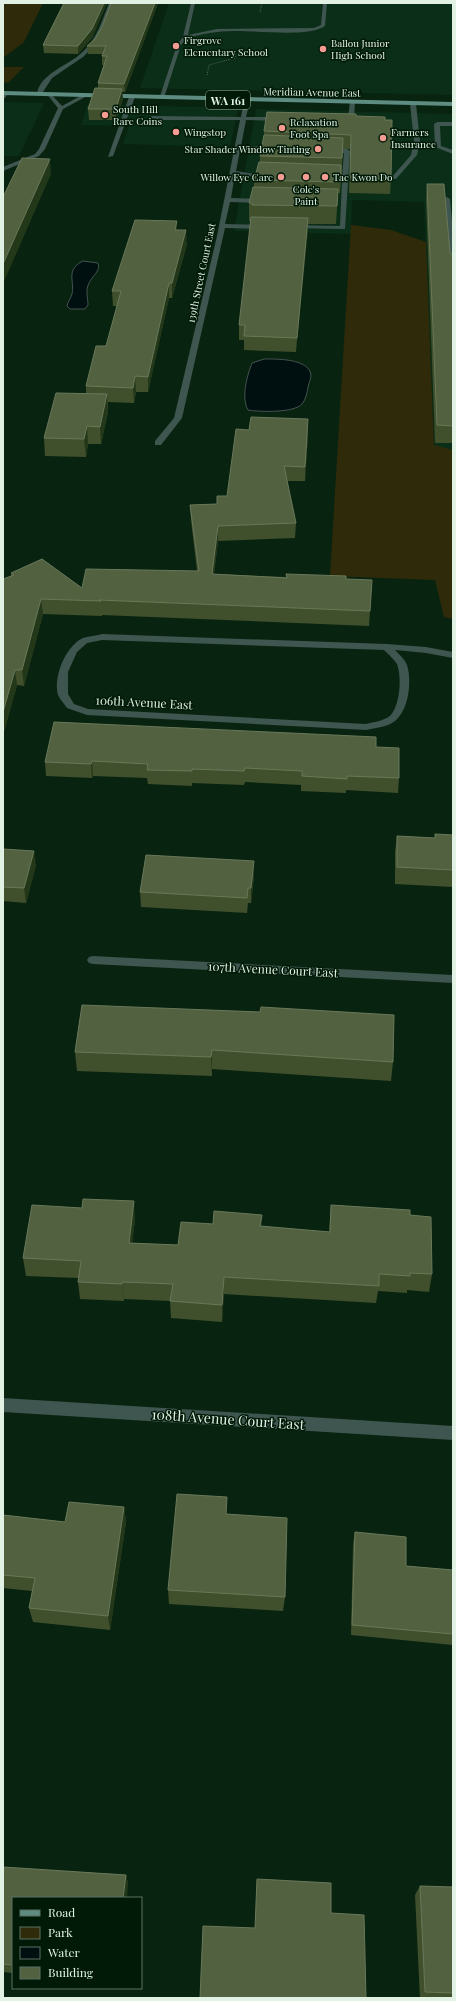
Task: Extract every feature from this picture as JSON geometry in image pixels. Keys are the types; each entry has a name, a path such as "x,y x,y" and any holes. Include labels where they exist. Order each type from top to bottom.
{"main road":[{"name":"Meridian Avenue East","path":"4,95 48,94 161,98 453,104"}],"street":[{"path":"39,94 50,76 82,55 93,44 111,3"},
{"path":"161,98 179,45 185,37 193,3"},
{"path":"185,37 224,29 307,30 323,26 325,3"},
{"path":"48,94 60,108"},
{"path":"3,169 37,154 42,150 60,108 86,95"},
{"path":"110,156 132,97"},
{"name":"139th Street Court East","path":"158,443 178,418 222,226 247,100"},
{"path":"331,120 350,120 352,102"},
{"path":"394,178 414,155 417,141 413,104"},
{"path":"152,118 232,120 243,118 291,119"},
{"path":"453,124 438,124 438,147 453,152"},
{"path":"237,148 284,149"},
{"path":"282,227 343,228 347,151 316,150"},
{"path":"232,172 256,176 279,177"},
{"path":"316,178 346,179"},
{"path":"447,199 451,215 453,269"},
{"path":"227,200 274,201"},
{"path":"336,202 344,202"},
{"path":"222,226 275,227"},
{"name":"106th Avenue East","path":"387,647 397,658 402,667 402,703 395,717 383,724 366,726 88,712 70,706 64,694 63,672 73,651 84,641 102,637 387,647 426,650 453,655"},
{"name":"107th Avenue Court East","path":"93,960 453,979"},
{"name":"108th Avenue Court East","path":"3,1405 453,1433"}],"shaded area":[{"name":"Ballou Junior High School","path":"169,3 453,3 453,95 140,88"},
{"path":"3,102 44,103 19,156 3,156"},
{"path":"88,104 238,108 230,147 123,144 129,126 81,125"},
{"path":"256,109 453,114 453,485 436,484 424,202 352,200 351,234 234,231"}],"green space":[{"path":"3,3 43,3 24,42 3,58"},
{"path":"3,67 24,67 8,83 3,82"},
{"path":"351,225 391,230 426,242 434,445 453,450 453,619 444,617 435,580 330,576"}],"water":[{"path":"83,261 98,263 99,266 88,286 88,305 85,309 70,309 67,306 73,289 72,272 77,264"},
{"path":"264,359 298,362 309,369 311,378 302,404 298,407 285,410 248,410 245,393 248,374 252,363"}],"building":[{"path":"64,3 104,3 92,29 78,46 43,45"},
{"path":"111,3 155,3 124,84 98,83 107,56 102,56 106,46 87,46 95,39 102,27"},
{"path":"95,88 122,89 116,109 88,109"},
{"path":"267,112 356,114 356,116 385,117 385,120 392,120 391,179 350,178 351,135 264,131"},
{"path":"264,135 343,138 342,158 260,156"},
{"path":"22,158 50,159 3,264 3,197"},
{"path":"259,162 341,165 341,175 339,175 338,182 254,180"},
{"path":"427,184 444,184 450,253 453,255 453,426 437,425"},
{"path":"253,187 338,189 337,206 252,205 252,203 249,203"},
{"path":"251,217 308,218 297,338 244,336 245,325 239,325"},
{"path":"135,220 177,221 175,230 186,230 172,283 169,283 148,377 135,376 133,388 86,386 96,346 106,346 121,291 112,291"},
{"path":"56,393 107,394 100,427 87,426 84,439 44,438"},
{"path":"251,417 308,419 305,467 284,466 296,523 218,526 212,574 287,578 286,574 346,576 346,579 372,580 370,611 41,599 22,670 15,670 3,712 3,579 14,575 11,573 42,559 82,588 86,569 199,571 190,505 217,504 217,496 227,496 236,429 249,430"},
{"path":"54,722 376,737 376,747 399,748 399,778 347,776 347,779 302,776 302,771 245,768 244,771 192,769 192,771 147,770 148,764 92,761 91,764 45,762"},
{"path":"435,834 453,835 453,870 397,867 397,836 435,838"},
{"path":"3,849 34,851 24,888 3,887"},
{"path":"146,855 254,861 251,888 248,888 247,898 140,892"},
{"path":"82,1005 260,1012 261,1007 394,1015 393,1062 212,1050 211,1057 75,1052"},
{"path":"83,1199 134,1201 129,1243 178,1245 181,1222 213,1224 214,1211 262,1215 260,1226 330,1232 331,1205 410,1210 410,1215 431,1217 432,1274 410,1273 410,1276 379,1274 379,1286 224,1277 222,1305 170,1301 173,1284 78,1282 81,1261 23,1258 32,1205 82,1208"},
{"path":"177,1494 227,1497 226,1514 287,1518 285,1597 168,1590"},
{"path":"69,1502 124,1507 108,1616 29,1608 35,1578 3,1575 3,1515 65,1522"},
{"path":"355,1532 406,1537 406,1566 453,1570 453,1634 352,1625"},
{"path":"3,1867 126,1875 123,1897 12,1897 12,1965 3,1964"},
{"path":"257,1879 331,1883 331,1913 364,1915 366,1998 200,1998 203,1926 255,1928"},
{"path":"420,1886 453,1887 453,1993 425,1992"}],"place":[{"name":"Firgrove Elementary School","path":"176,46"},
{"name":"Ballou Junior High School","path":"323,49"},
{"name":"South Hill Rare Coins","path":"105,115"},
{"name":"Relaxation Foot Spa","path":"282,128"},
{"name":"Wingstop","path":"176,132"},
{"name":"Farmers Insurance","path":"383,138"},
{"name":"Star Shader Window Tinting","path":"318,149"},
{"name":"Willow Eye Care","path":"281,177"},
{"name":"Cole's Paint","path":"306,177"},
{"name":"Tae Kwon Do","path":"325,177"}]}
